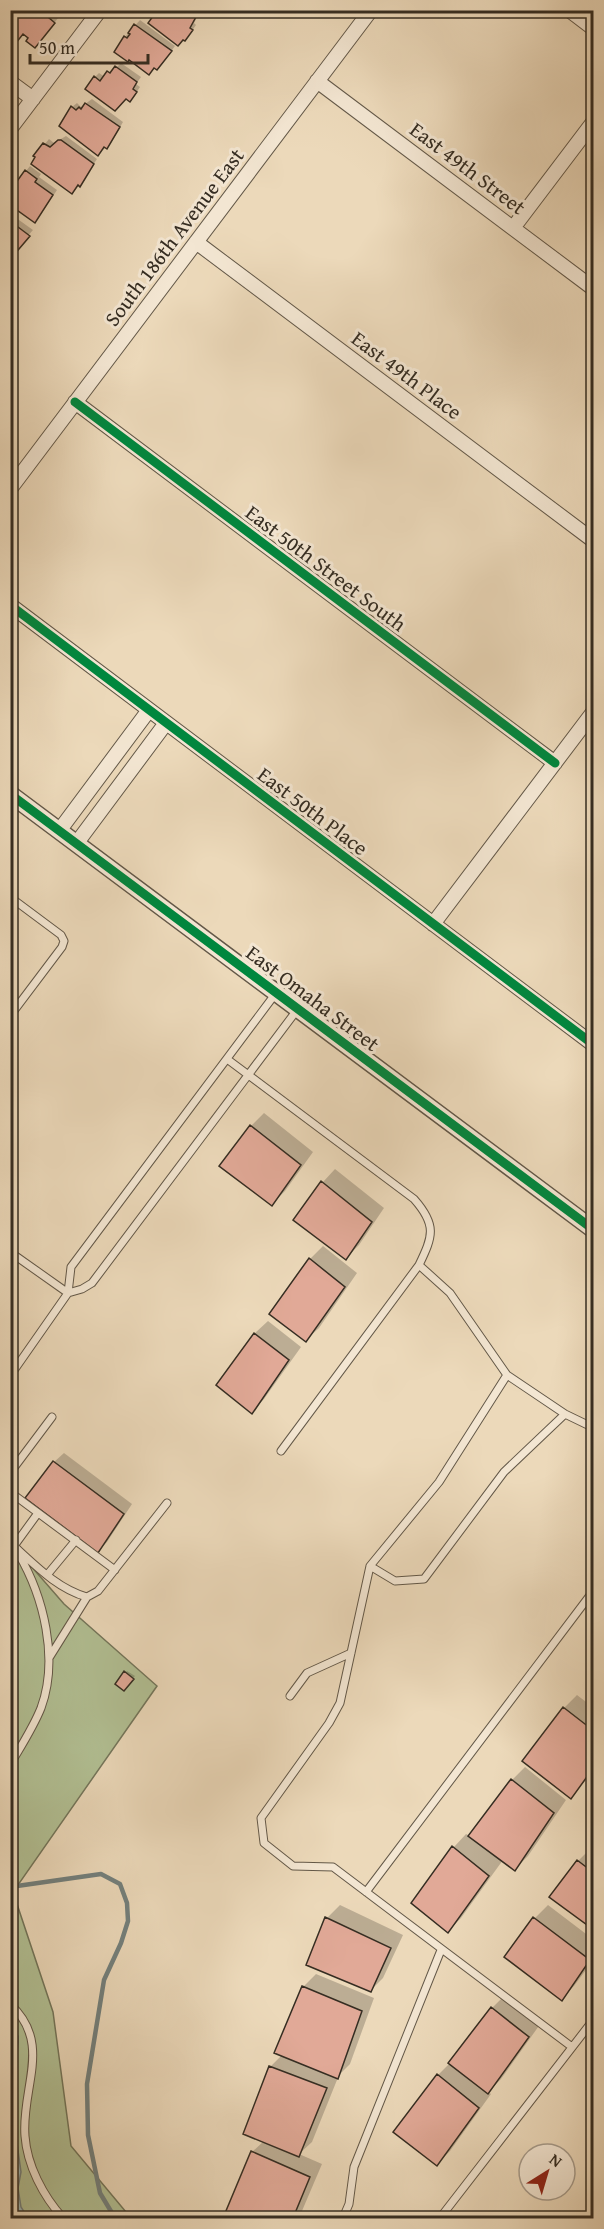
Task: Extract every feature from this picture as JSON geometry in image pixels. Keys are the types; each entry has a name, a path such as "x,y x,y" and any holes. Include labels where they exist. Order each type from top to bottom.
{"street":[{"path":"10,129 100,10"},
{"name":"South 186th Avenue East","path":"10,489 371,10"},
{"path":"569,10 594,29"},
{"name":"East 49th Street","path":"317,81 594,289"},
{"path":"10,82 33,99"},
{"path":"513,228 594,121"},
{"name":"East 49th Place","path":"196,242 594,542"},
{"name":"East 50th Street South","path":"75,402 555,763"},
{"name":"East 50th Place","path":"10,605 594,1045"},
{"path":"59,831 149,710"},
{"path":"433,924 594,711"},
{"path":"76,844 166,723"},
{"name":"East Omaha Street","path":"10,794 594,1230"}],"lane":[{"path":"10,897 61,935 64,941 62,947 10,1016"},
{"path":"10,1376 68,1293 71,1267 276,993"},
{"path":"68,1293 92,1283 297,1009"},
{"path":"227,1059 414,1199 426,1213 431,1231 430,1244 419,1265 281,1451"},
{"path":"10,1252 68,1293"},
{"path":"419,1265 450,1293 507,1375 565,1414 594,1428"},
{"path":"507,1375 439,1482 370,1566 340,1703 329,1723 261,1818 264,1843 293,1866 333,1867 572,2048"},
{"path":"370,1566 395,1581 424,1579 504,1472 565,1414"},
{"path":"10,1473 52,1417"},
{"path":"10,1492 115,1570"},
{"path":"49,1658 87,1597 98,1591 167,1503"},
{"path":"12,1545 38,1513"},
{"path":"47,1575 76,1540"},
{"path":"12,1545 47,1575 75,1594 87,1597"},
{"path":"10,1765 42,1706 49,1658 43,1613 27,1571 12,1545"},
{"path":"366,1892 594,1590"},
{"path":"290,1696 308,1673 351,1653"},
{"path":"343,2218 349,2204 354,2167 441,1950"},
{"path":"10,2004 29,2028 32,2039 33,2069 25,2118 28,2155 44,2192 63,2218"},
{"path":"440,2218 594,2019"}],"green space":[{"path":"10,1542 64,1604 157,1686 13,1892 53,2012 71,2146 131,2218 11,2218"}],"water":[{"path":"11,2028 18,2036 14,2094 17,2107 16,2136 21,2172 18,2188 21,2207 28,2218 11,2218"}],"building":[{"path":"12,10 51,10 48,17 55,23 35,48 26,41 28,38 23,34 16,43 10,38"},
{"path":"161,10 190,10 197,15 190,28 193,30 178,46 148,23 156,12 160,14"},
{"path":"134,24 172,51 157,70 154,68 149,75 114,52 124,36 127,38 130,34 128,33"},
{"path":"115,66 137,82 133,89 137,92 130,102 126,99 115,111 85,89 94,76 100,81 107,71 110,73"},
{"path":"85,103 120,127 107,149 104,147 98,156 59,126 71,106 76,110 79,107 81,109"},
{"path":"58,140 94,164 80,187 78,185 72,194 31,164 35,157 33,156 43,143 50,147"},
{"path":"25,170 37,179 35,182 53,195 35,223 10,205 10,191"},
{"path":"10,221 30,236 13,256 10,256"},
{"path":"250,1125 301,1165 272,1206 219,1166"},
{"path":"321,1181 372,1222 346,1260 293,1220"},
{"path":"309,1258 345,1287 306,1342 269,1314"},
{"path":"254,1333 289,1360 252,1414 216,1385"},
{"path":"53,1461 124,1514 98,1553 25,1498"},
{"path":"124,1671 134,1679 124,1691 115,1684"},
{"path":"563,1707 594,1731 594,1767 571,1799 522,1761"},
{"path":"511,1779 554,1813 515,1871 468,1836"},
{"path":"452,1846 489,1876 448,1933 411,1903"},
{"path":"577,1860 594,1873 594,1930 549,1897"},
{"path":"325,1917 391,1948 371,1992 306,1965"},
{"path":"533,1917 590,1960 562,2001 504,1957"},
{"path":"302,1986 362,2011 338,2079 274,2053"},
{"path":"491,2007 529,2037 488,2094 448,2063"},
{"path":"269,2066 327,2088 299,2157 243,2134"},
{"path":"437,2074 479,2108 437,2166 393,2132"},
{"path":"251,2151 310,2177 293,2218 223,2218"}],"waterway":[{"path":"10,1887 101,1874 120,1884 127,1903 128,1921 121,1943 104,1980 87,2084 88,2135 100,2193 115,2218"}],"cycle path":[{"path":"75,402 555,763"},
{"path":"10,605 594,1045"},
{"path":"10,794 594,1230"}]}
